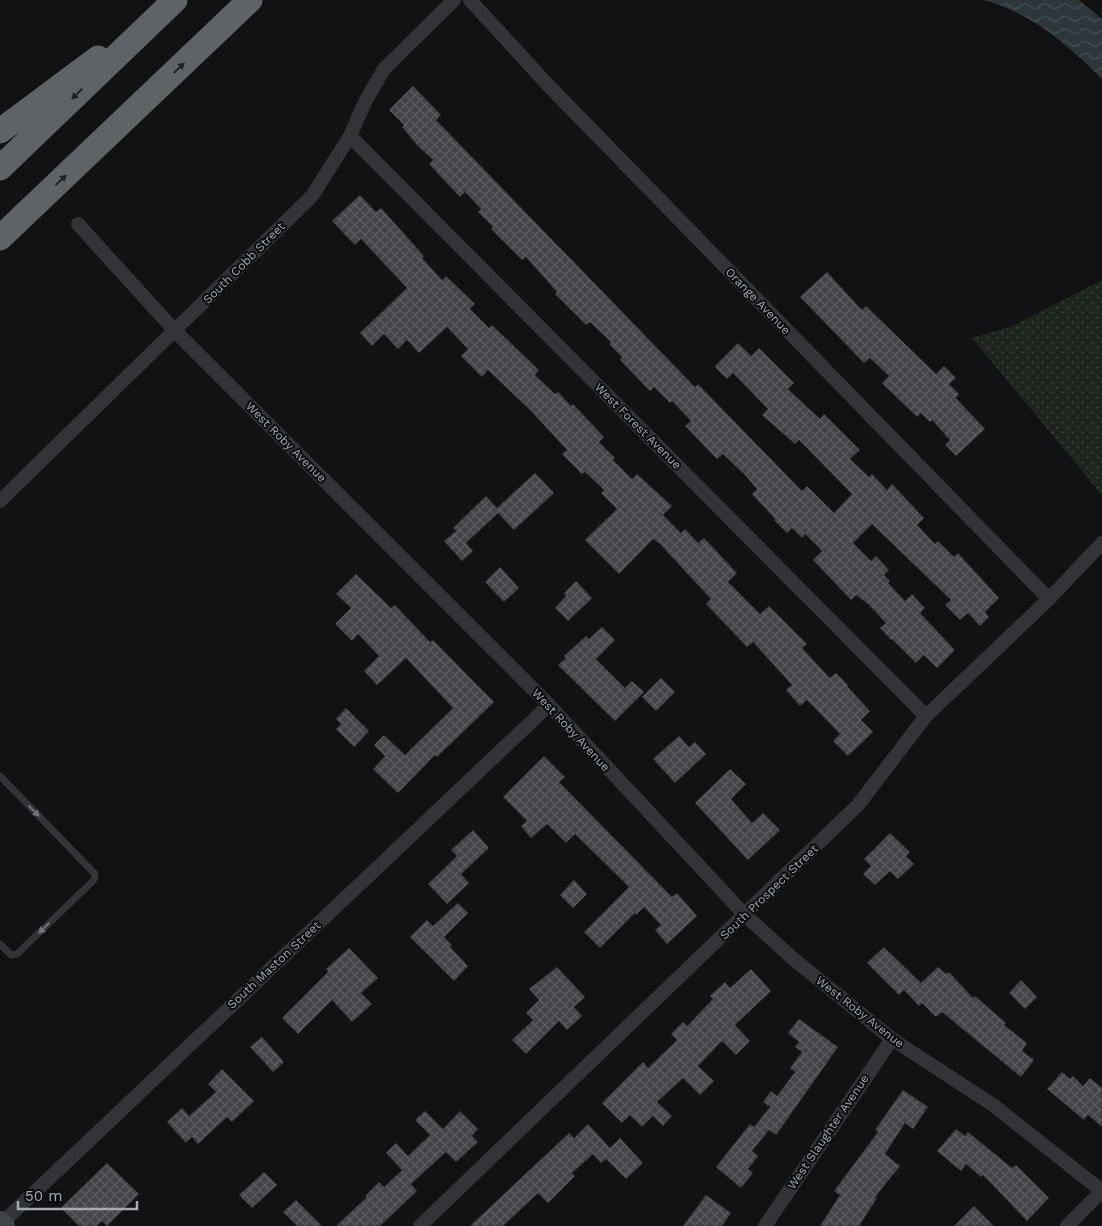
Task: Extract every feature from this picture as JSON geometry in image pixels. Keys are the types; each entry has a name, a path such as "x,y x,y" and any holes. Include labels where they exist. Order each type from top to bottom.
{"highway":[{"path":"0,238 250,0"},
{"path":"0,131 59,85 169,6"},
{"path":"0,168 169,6"},
{"path":"0,245 38,201"}],"street":[{"name":"South Cobb Street","path":"0,501 312,196 350,136 365,102 384,69 454,0"},
{"name":"Orange Avenue","path":"470,0 561,99 1049,599"},
{"name":"West Forest Avenue","path":"350,136 926,716"},
{"name":"West Roby Avenue","path":"78,224 175,331 549,705 745,914 791,957 892,1039 994,1105 1102,1191"},
{"name":"South Prospect Street","path":"420,1226 858,805 926,716 1049,599 1102,543"},
{"name":"South Maston Street","path":"2,1224 549,705"},
{"name":"West Slaughter Avenue","path":"765,1226 892,1039"},
{"path":"1067,1226 1102,1191"}],"lane":[{"path":"0,776 95,874 94,880 17,954 11,954 0,944"}],"shaded area":[{"path":"1102,280 1102,495 972,338 1013,326"}],"water":[{"path":"983,0 1079,0 1102,19 1102,79 1062,42 1032,21 1000,5"}],"building":[{"path":"413,86 441,115 436,120 695,387 698,384 802,491 807,486 834,513 852,494 799,440 795,444 762,415 768,409 733,373 727,379 715,366 738,343 751,356 759,348 794,383 788,389 820,419 824,414 860,450 850,459 869,477 872,474 887,490 892,484 924,518 917,525 935,544 938,541 954,557 958,553 999,598 985,612 989,617 980,626 968,613 960,620 945,605 951,600 872,524 853,543 871,561 876,556 889,570 884,575 890,581 888,583 905,601 912,594 925,608 920,613 955,650 937,668 924,655 916,663 891,640 880,628 886,623 868,604 856,595 851,600 813,560 822,551 805,534 802,538 792,528 787,533 752,494 757,489 744,474 723,454 717,459 685,426 691,421 672,401 670,403 654,387 650,391 620,360 622,357 609,344 611,342 590,322 586,325 555,294 557,292 526,257 522,260 491,229 493,227 478,212 481,209 465,192 460,197 429,164 433,160 417,145 402,127 404,125 389,110"},
{"path":"360,195 376,212 381,208 424,256 422,258 442,280 446,276 475,304 470,309 489,328 492,325 539,370 535,375 555,394 558,392 571,406 573,404 604,437 599,442 615,458 613,460 632,479 637,474 672,506 663,515 681,533 685,529 698,543 704,538 737,573 728,582 760,614 769,606 807,644 802,648 830,678 836,673 848,685 870,711 861,720 873,732 848,756 833,741 840,734 807,700 800,706 786,690 792,685 753,642 747,647 706,604 711,599 660,544 653,539 619,574 585,540 617,509 601,493 604,490 585,472 582,474 562,454 567,450 531,411 488,370 482,377 461,356 468,349 447,327 419,353 407,340 398,349 384,334 372,346 360,333 407,288 361,239 355,245 332,221"},
{"path":"827,272 862,310 866,306 936,374 944,366 956,378 949,384 959,394 956,398 985,429 956,456 945,445 950,440 932,420 930,422 921,413 917,417 882,383 889,376 870,358 864,363 800,297"},
{"path":"535,473 554,493 514,530 498,513 466,543 473,551 462,561 444,541 456,531 453,528 486,496 497,508"},
{"path":"500,567 519,588 504,602 485,582"},
{"path":"356,574 391,608 395,605 430,642 433,640 494,702 437,757 435,755 398,793 373,769 385,756 374,745 384,735 405,755 453,708 406,658 377,685 364,671 379,656 358,634 352,641 335,624 351,608 336,594"},
{"path":"576,581 592,598 568,621 555,608 566,596 564,593"},
{"path":"602,627 615,640 596,659 625,688 632,681 644,692 615,721 558,665 566,658 564,656 586,636 589,639"},
{"path":"661,678 675,692 656,711 642,697"},
{"path":"346,708 369,731 354,747 336,729 341,724 336,719"},
{"path":"679,736 689,747 695,742 706,754 675,783 653,759"},
{"path":"544,756 565,777 559,782 672,897 677,893 697,916 667,944 655,930 661,925 644,907 636,915 635,913 600,948 584,932 629,887 575,834 566,843 547,824 531,838 521,826 527,821 503,797"},
{"path":"730,769 746,784 731,799 752,823 763,813 780,830 748,860 695,803"},
{"path":"473,830 489,848 461,874 469,883 447,904 428,884 457,856 451,850"},
{"path":"890,833 910,852 906,856 914,864 898,879 890,871 875,885 863,874 871,866 864,859"},
{"path":"574,880 587,894 573,908 560,895"},
{"path":"458,903 468,913 444,937 452,945 450,947 468,966 454,981 410,937 427,920 433,926"},
{"path":"884,947 921,983 938,967 946,974 949,972 973,998 975,996 1006,1023 1004,1025 1027,1043 1022,1051 1034,1060 1021,1077 942,1012 936,1017 922,1003 919,1006 904,990 899,995 867,963"},
{"path":"349,948 378,978 361,993 372,1004 352,1022 332,1000 298,1034 282,1018 328,972 326,969"},
{"path":"557,967 585,997 574,1007 582,1016 567,1030 559,1021 526,1054 512,1040 533,1020 526,1013 539,1000 529,989"},
{"path":"751,969 771,991 735,1025 750,1041 736,1055 722,1041 698,1066 714,1081 700,1095 683,1078 657,1102 672,1116 663,1126 653,1116 642,1127 630,1115 622,1123 602,1103 643,1062 648,1068 677,1040 671,1034 683,1022 687,1026 713,999 710,996 725,982 730,988"},
{"path":"1021,980 1037,997 1025,1009 1009,993"},
{"path":"799,1019 838,1047 776,1135 769,1130 752,1151 758,1156 748,1169 753,1173 741,1188 716,1167 750,1124 754,1127 770,1107 763,1102 771,1091 777,1096 795,1072 790,1068 802,1052 795,1047 799,1042 788,1033"},
{"path":"262,1037 284,1062 273,1072 250,1047"},
{"path":"222,1069 254,1101 232,1122 227,1117 198,1144 192,1137 186,1143 167,1122 182,1108 189,1116 216,1092 208,1084"},
{"path":"1062,1072 1070,1079 1073,1076 1083,1086 1090,1078 1102,1088 1102,1127 1088,1115 1084,1120 1047,1089"},
{"path":"903,1090 928,1107 913,1129 905,1123 885,1154 900,1166 875,1197 877,1198 859,1226 820,1226 840,1195 834,1191 878,1132 875,1130"},
{"path":"425,1111 443,1129 460,1111 478,1129 472,1136 478,1142 456,1162 446,1152 411,1184 417,1191 380,1226 336,1226 367,1197 365,1196 379,1182 384,1187 402,1170 386,1153 396,1143 408,1156 430,1135 415,1120"},
{"path":"588,1124 610,1148 620,1138 643,1163 626,1179 606,1159 601,1163 593,1154 572,1173 575,1176 548,1203 538,1193 503,1226 470,1226 569,1133 574,1138"},
{"path":"956,1129 965,1136 968,1132 1012,1168 1016,1165 1049,1198 1027,1221 983,1175 981,1177 966,1164 961,1171 937,1151"},
{"path":"107,1163 139,1194 107,1226 102,1221 97,1226 79,1226 61,1208"},
{"path":"264,1172 277,1185 252,1208 239,1195"},
{"path":"706,1195 731,1213 722,1226 683,1226"},
{"path":"296,1200 322,1226 297,1226 283,1212"},
{"path":"974,1206 994,1226 954,1226"}]}
